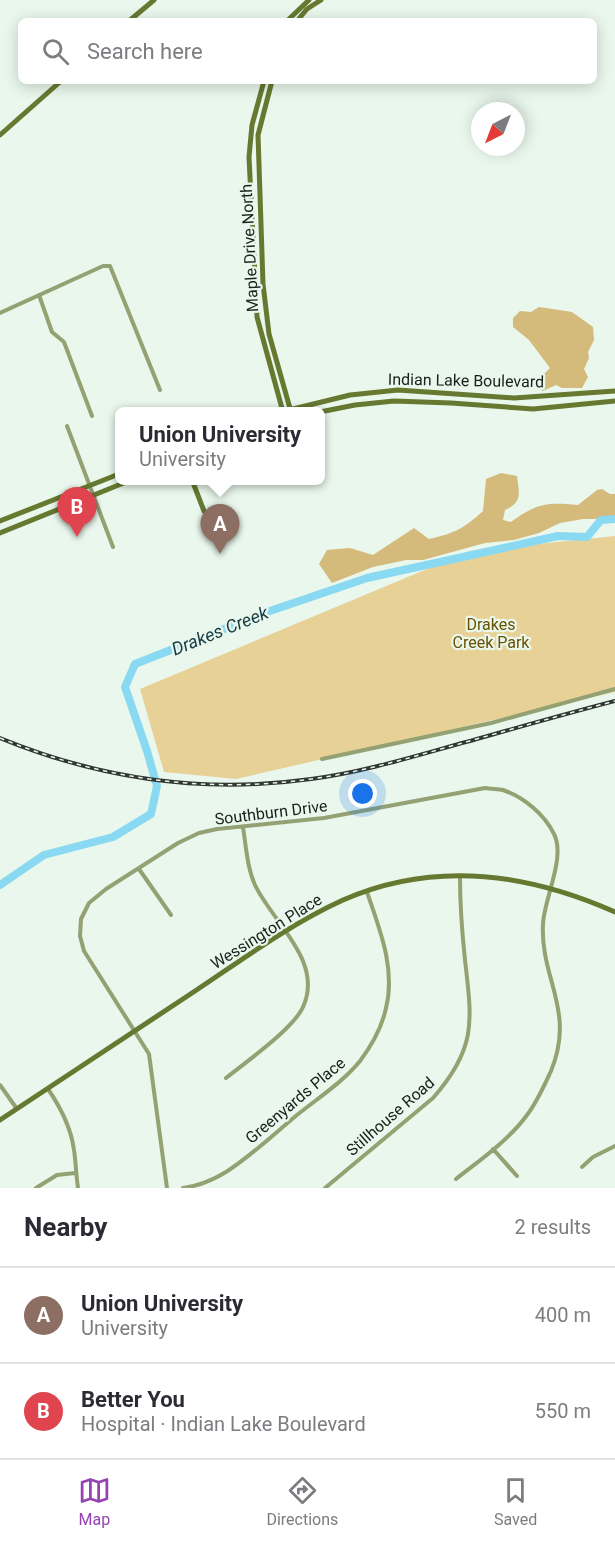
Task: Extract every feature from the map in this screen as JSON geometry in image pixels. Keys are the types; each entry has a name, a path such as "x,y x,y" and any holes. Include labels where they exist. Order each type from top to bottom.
{"street":[{"path":"299,18 309,0"},
{"path":"291,18 305,7 321,0"},
{"path":"132,18 151,1"},
{"path":"0,135 58,84"},
{"name":"Maple Drive North","path":"263,84 254,135 260,284 257,317 281,407"},
{"name":"Maple Drive North","path":"254,135 271,84"},
{"path":"0,313 103,266 110,266 160,390"},
{"name":"Maple Drive North","path":"260,284 269,334 290,407"},
{"path":"39,296 52,332 64,342 92,416"},
{"path":"261,335 269,334"},
{"name":"Indian Lake Boulevard","path":"306,407 350,395 398,390 514,398 615,391"},
{"path":"603,392 604,402"},
{"name":"Indian Lake Boulevard","path":"325,411 394,401 533,409 615,401"},
{"path":"67,426 113,547"},
{"path":"0,521 115,476"},
{"path":"0,533 118,485"},
{"path":"194,485 204,512"},
{"path":"322,759 491,723 615,689"},
{"name":"Southburn Drive","path":"167,1188 149,1054 84,951 80,936 81,919 89,903 106,889 178,843 199,833 324,819 485,788 503,790 519,798 547,822 556,836 558,853 543,921 543,940 559,1005 561,1023 559,1048 552,1070 526,1117 493,1149 456,1179"},
{"path":"226,1078 293,1022 303,1008 307,993 308,978 304,962 255,885 249,867 243,827"},
{"path":"139,869 171,915"},
{"name":"Wessington Place","path":"0,1120 284,932 345,900 367,892 415,878 483,876 515,879 550,887 615,912"},
{"name":"Stillhouse Road","path":"325,1188 434,1098 448,1082 460,1059 467,1042 471,1020 471,995 461,921 460,877"},
{"name":"Greenyards Place","path":"183,1188 207,1181 240,1163 337,1082 358,1063 369,1049 387,1006 389,988 387,953 367,892"},
{"path":"0,1085 17,1109"},
{"path":"48,1089 58,1103 70,1131 75,1151 78,1188"},
{"path":"582,1167 593,1157 615,1146"},
{"path":"493,1149 517,1176"},
{"path":"36,1188 57,1175 75,1173"}],"green space":[{"name":"Drakes Creek Park","path":"615,536 615,692 236,779 164,772 140,689 470,551"}],"shaded area":[{"path":"539,307 572,312 593,327 594,340 584,369 588,377 582,388 562,388 556,385 543,391 537,387 539,379 550,368 529,340 513,327 513,318 520,311 531,312"},
{"path":"501,473 517,476 519,492 515,504 505,510 503,520 511,522 535,507 543,505 578,505 597,490 602,489 615,494 615,519 583,519 560,523 539,533 514,540 485,543 423,560 406,560 373,567 332,583 319,564 327,550 350,548 373,555 414,528 429,539 458,529 483,511 486,479"}],"waterway":[{"name":"Drakes Creek","path":"0,885 44,855 113,837 151,814 157,786 125,687 135,664 267,612 367,578 558,536 587,537 601,520 615,519"}],"railway":[{"path":"0,738 76,764 153,780 231,785 271,783 331,776 370,768 615,701"}],"place":[{"name":"Better You","path":"77,537"},
{"name":"Union University","path":"220,554"}]}
